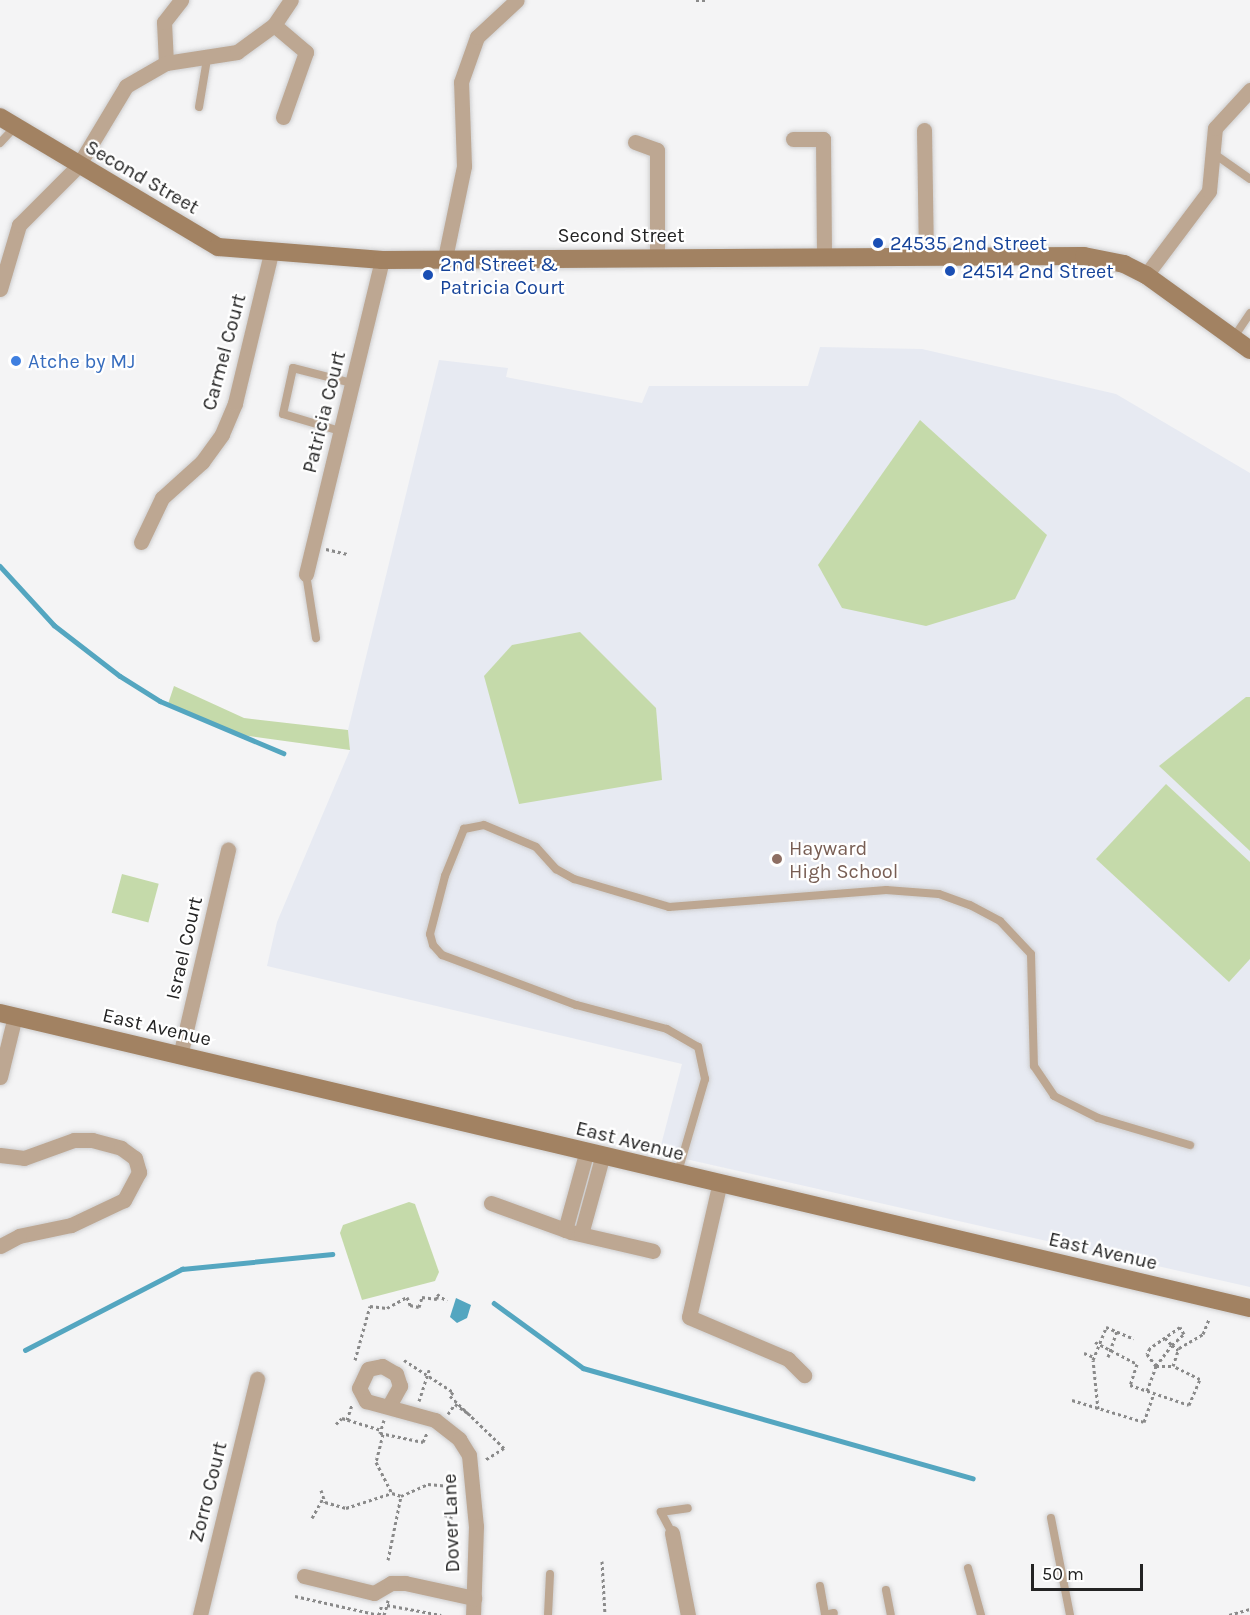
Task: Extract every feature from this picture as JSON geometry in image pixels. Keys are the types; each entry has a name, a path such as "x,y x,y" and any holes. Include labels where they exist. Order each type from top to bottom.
{"street":[{"path":"166,63 164,22 181,0"},
{"path":"0,289 19,225 78,166 126,86 166,63 237,52 274,25 291,0"},
{"path":"445,258 464,166 461,82 477,37 517,0"},
{"path":"274,25 306,52 284,117"},
{"path":"1146,275 1209,191 1212,152 1221,116 1250,90"},
{"name":"Second Street","path":"8,122 78,166 218,247 382,260 926,253 1084,256 1124,264 1146,275 1250,350"},
{"path":"924,130 926,253"},
{"path":"794,140 823,139 824,254"},
{"path":"635,142 657,150 657,258"},
{"name":"Carmel Court","path":"141,542 162,498 201,462 222,434 235,403 271,253"},
{"name":"Patricia Court","path":"306,574 382,260"},
{"name":"Israel Court","path":"180,1056 228,849"},
{"path":"0,1077 7,1014"},
{"name":"East Avenue","path":"7,1014 676,1176 1250,1308"},
{"path":"0,1155 24,1158 74,1140 92,1140 121,1148 135,1158 139,1172 135,1188 116,1204 0,1246"},
{"path":"565,1230 594,1156"},
{"path":"581,1234 594,1156"},
{"path":"719,1186 689,1317 788,1359 804,1375"},
{"path":"491,1203 565,1230 653,1251"},
{"path":"366,1371 382,1366 396,1374 400,1386 387,1410"},
{"name":"Dover Lane","path":"366,1371 361,1394 377,1406 387,1410 416,1412 452,1433 469,1455 476,1526 473,1615"},
{"name":"Zorro Court","path":"200,1615 257,1379"},
{"path":"672,1533 688,1615"},
{"path":"304,1576 374,1593 391,1583 405,1583 474,1598"}],"lane":[{"path":"199,107 207,58"},
{"path":"0,143 8,122"},
{"path":"1212,152 1250,179"},
{"path":"1233,338 1250,313"},
{"path":"340,431 283,414 293,368 352,382"},
{"path":"306,574 316,638"},
{"path":"676,1176 705,1079 698,1047 667,1029 576,1005 442,956 433,945 430,934 442,886 464,829 484,825 536,847 556,869 574,879 669,908 904,890 970,905 1000,921 1031,954 1034,1066 1054,1096 1098,1118 1190,1145"},
{"path":"672,1533 661,1512 688,1508"},
{"path":"1051,1518 1070,1615"},
{"path":"968,1568 981,1615"},
{"path":"548,1615 550,1574"},
{"path":"820,1586 825,1615 834,1613"},
{"path":"886,1590 891,1615"}],"path":[{"path":"696,0 707,0"},
{"path":"319,409 332,412"},
{"path":"324,548 347,554"},
{"path":"366,1371 355,1362 370,1306 387,1308 407,1297 410,1305 419,1306 422,1297 437,1299 438,1294 447,1301"},
{"path":"1173,1366 1178,1350 1203,1334 1209,1319"},
{"path":"1098,1409 1094,1357 1097,1343 1106,1327 1134,1339"},
{"path":"1156,1366 1148,1354 1180,1327 1184,1334 1172,1345 1161,1364"},
{"path":"1108,1357 1117,1331"},
{"path":"1165,1338 1178,1350"},
{"path":"1097,1343 1137,1364 1130,1385 1176,1405 1194,1404 1200,1378 1173,1366 1161,1364 1156,1366 1147,1391"},
{"path":"1084,1353 1094,1357"},
{"path":"398,1357 428,1372 453,1392 450,1396 504,1448 485,1456"},
{"path":"416,1412 428,1372"},
{"path":"1072,1400 1144,1422 1153,1396"},
{"path":"455,1404 471,1414"},
{"path":"347,1420 351,1406"},
{"path":"387,1410 376,1462 392,1493"},
{"path":"336,1424 347,1420 423,1442"},
{"path":"323,1498 356,1508 392,1493 401,1496 421,1485 450,1486 453,1475"},
{"path":"312,1518 323,1498 321,1490"},
{"path":"388,1560 401,1496"},
{"path":"444,1515 451,1516 449,1572"},
{"path":"450,1535 458,1536"},
{"path":"602,1561 604,1615"},
{"path":"415,1609 416,1603"},
{"path":"384,1615 387,1605"},
{"path":"395,1607 441,1615"},
{"path":"1229,1615 1250,1609"}],"shaded area":[{"name":"Hayward High School","path":"820,347 922,349 1116,394 1250,473 1250,1287 659,1153 682,1064 267,966 277,922 350,750 348,730 439,360 508,368 506,377 642,403 649,386 808,386"}],"green space":[{"path":"920,420 1047,535 1015,599 926,626 842,608 818,565"},
{"path":"580,632 656,708 662,780 519,804 484,676 512,645"},
{"path":"174,686 244,718 348,730 350,750 242,735 168,704"},
{"path":"1246,697 1250,697 1250,851 1159,766"},
{"path":"1166,784 1250,862 1250,959 1229,982 1096,859"},
{"path":"122,874 159,884 148,922 112,913"},
{"path":"409,1202 415,1204 439,1272 435,1281 362,1300 340,1233 343,1225"}],"water":[{"path":"456,1298 471,1305 467,1318 457,1323 450,1317"}],"waterway":[{"path":"0,566 54,625 120,676 160,701 283,753"},
{"path":"25,1350 182,1269 332,1254"},
{"path":"494,1303 583,1368 973,1478"}],"place":[{"name":"24535 2nd Street","path":"878,243"},
{"name":"24514 2nd Street","path":"950,271"},
{"name":"2nd Street & Patricia Court","path":"428,275"},
{"name":"Atche by MJ","path":"16,361"},
{"name":"Hayward High School","path":"777,859"}]}
